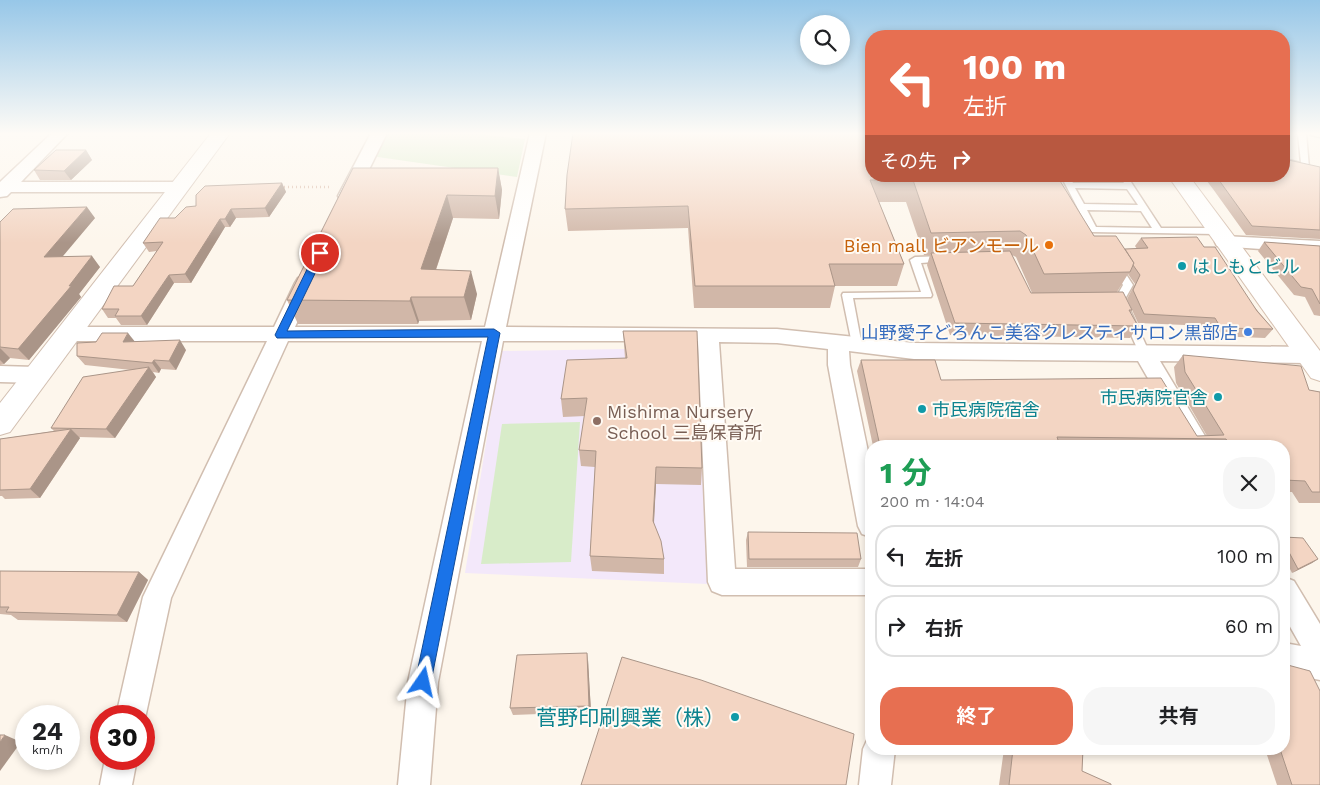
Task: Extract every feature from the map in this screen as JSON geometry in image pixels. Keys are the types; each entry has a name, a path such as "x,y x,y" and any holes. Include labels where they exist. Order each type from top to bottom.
{"street":[{"path":"2,189 23,170"},
{"path":"0,424 66,334 193,170"},
{"path":"339,213 361,170"},
{"path":"414,785 423,682 494,333 530,170"},
{"path":"1182,182 1314,363"},
{"path":"2,189 180,187"},
{"path":"1220,236 1320,247"},
{"path":"133,705 157,597 314,265"},
{"path":"66,334 708,334 777,336 914,351 1145,354 1314,363"},
{"path":"708,334 722,582 865,582"},
{"path":"848,345 839,366 865,496"},
{"path":"1145,354 1195,440"},
{"path":"0,374 36,375"},
{"path":"1290,600 1320,652"},
{"path":"1290,659 1320,665"},
{"path":"876,785 878,755"},
{"path":"116,785 119,770"}],"lane":[{"path":"1068,182 1096,234 1158,230 1220,236"},
{"path":"1079,182 1129,186"},
{"path":"1127,182 1158,230"},
{"path":"1081,207 1143,208"},
{"path":"848,345 847,295 927,295 915,260 953,259"},
{"path":"1113,261 1128,285 1116,299 1145,354"}],"shaded area":[{"name":"Mishima Nursery School 三島保育所","path":"701,349 710,566 707,584 465,573 501,351"}],"green space":[{"path":"466,170 519,170 517,177"},
{"path":"580,422 571,562 481,564 502,424"}],"building":[{"path":"34,170 65,170 64,171"},
{"path":"352,170 498,170 495,196 447,195 421,269 471,271 464,297 411,297 410,301 287,300"},
{"path":"568,170 865,170 865,182 871,182 904,264 829,264 835,286 695,286 688,206 565,209"},
{"path":"1290,170 1320,170 1320,230 1252,226 1220,182 1290,182"},
{"path":"914,182 1061,182 1094,236 1116,236 1134,263 1130,272 1044,274 1026,235 1020,231 931,233"},
{"path":"282,183 265,208 231,209 225,219 220,219 185,274 169,275 141,316 115,316 119,309 102,309 114,286 133,286 163,242 143,243 160,218 175,218 186,207 196,206 196,195 205,186"},
{"path":"87,207 44,257 92,256 69,286 72,285 18,349 0,347 0,222 13,209"},
{"path":"1197,237 1204,247 1215,247 1257,311 1273,329 1221,328 1215,318 1144,314 1133,290 1140,275 1125,249 1148,248 1141,238"},
{"path":"1264,242 1320,246 1320,304 1312,289 1301,287"},
{"path":"1010,251 1031,293 1123,292 1132,310 1129,310 1138,326 955,323 931,253"},
{"path":"623,331 697,331 702,468 656,467 653,521 661,541 664,559 590,556 596,451 579,450 587,398 561,399 567,360 627,358"},
{"path":"102,333 128,333 123,342 180,340 169,361 154,360 152,363 77,356 77,343 96,342"},
{"path":"1183,355 1301,366 1309,390 1320,392 1320,492 1312,492 1305,481 1290,480 1290,440 1057,437 1058,440 879,440 861,360 935,360 941,380 1161,378 1197,436 1224,435 1185,372"},
{"path":"149,367 106,429 51,428 83,377"},
{"path":"71,429 30,489 0,490 0,439"},
{"path":"748,532 857,533 861,559 749,559"},
{"path":"1290,537 1303,538 1318,559 1298,569 1290,554"},
{"path":"0,571 139,572 117,615 6,612 9,607 0,607"},
{"path":"587,653 589,706 510,708 517,655"},
{"path":"622,657 701,680 854,734 846,785 581,785"},
{"path":"1290,666 1310,671 1320,691 1320,785 1292,785 1282,755 1290,755"},
{"path":"0,735 5,735 0,742"},
{"path":"1012,755 1083,755 1082,771 1111,784 1111,785 1009,785"}],"place":[{"name":"Bien mall ビアンモール","path":"1049,245"},
{"name":"はしもとビル","path":"1182,266"},
{"name":"山野愛子どろんこ美容クレスティサロン黒部店","path":"1248,332"},
{"name":"市民病院官舎","path":"1218,397"},
{"name":"市民病院宿舎","path":"922,409"},
{"name":"Mishima Nursery School 三島保育所","path":"597,421"},
{"name":"菅野印刷興業（株）","path":"735,717"}],"route":[{"path":"320,253 280,335 494,333 423,682"}]}
